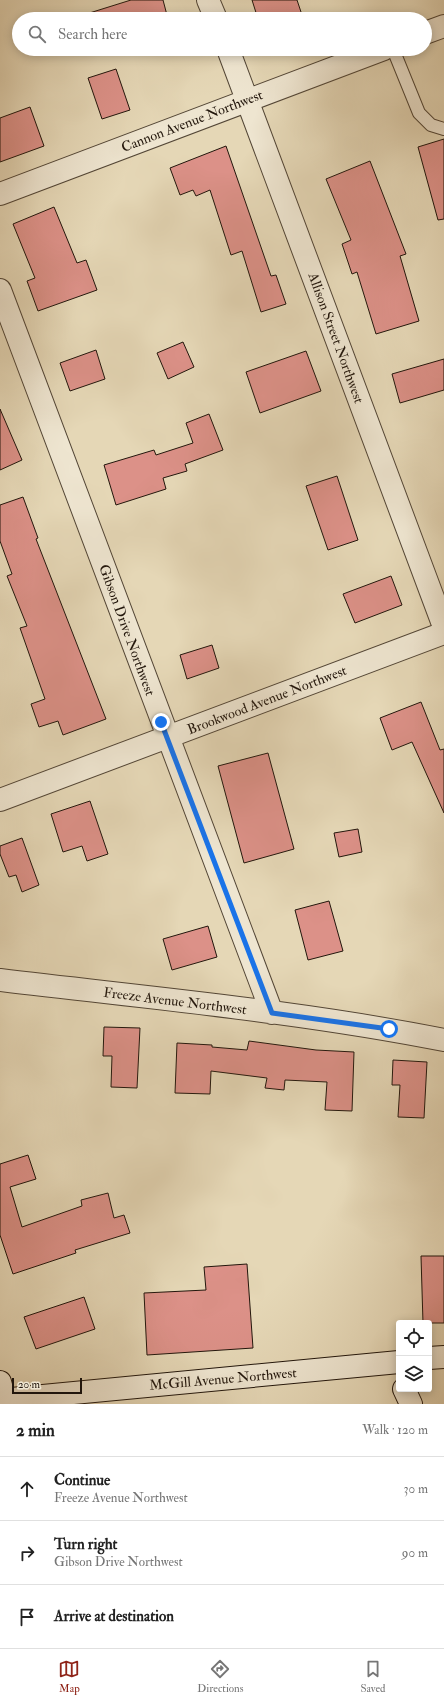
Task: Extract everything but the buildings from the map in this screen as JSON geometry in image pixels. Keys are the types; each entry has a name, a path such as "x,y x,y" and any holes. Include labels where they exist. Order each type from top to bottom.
{"street":[{"path":"208,0 213,12"},
{"path":"432,30 444,26"},
{"name":"Allison Street Northwest","path":"231,56 444,627"},
{"name":"Cannon Avenue Northwest","path":"0,194 366,56"},
{"name":"Gibson Drive Northwest","path":"0,290 272,1013"},
{"name":"Brookwood Avenue Northwest","path":"0,800 444,634"},
{"name":"Freeze Avenue Northwest","path":"0,980 272,1013 389,1029 444,1040"},
{"path":"432,1358 444,1357"},
{"name":"McGill Avenue Northwest","path":"3,1397 396,1367"},
{"path":"405,1392 411,1404"}],"lane":[{"path":"397,56 419,113 431,125 444,129"}],"route":[{"path":"161,722 272,1013 389,1029"}]}
